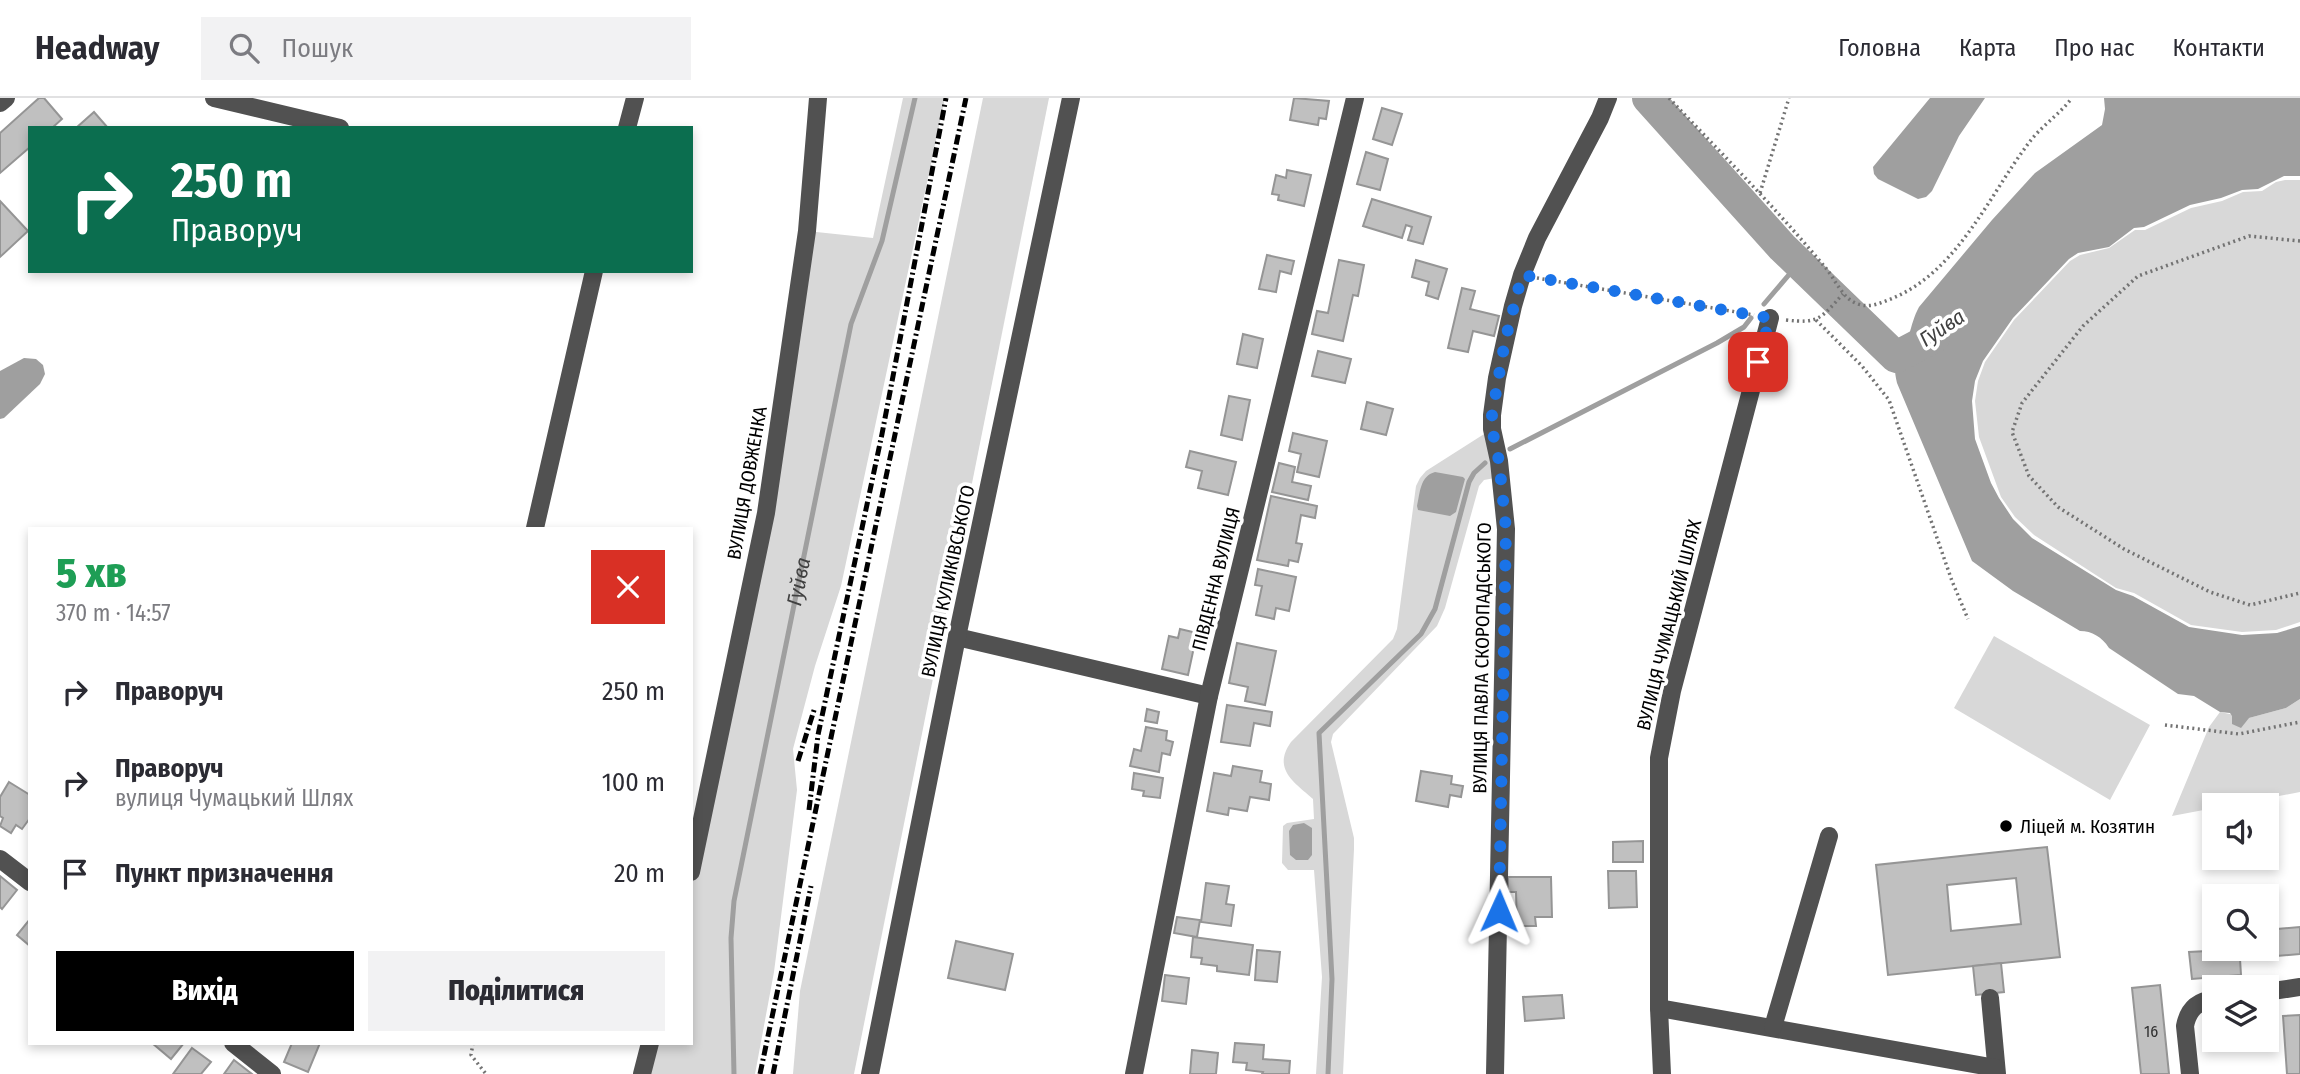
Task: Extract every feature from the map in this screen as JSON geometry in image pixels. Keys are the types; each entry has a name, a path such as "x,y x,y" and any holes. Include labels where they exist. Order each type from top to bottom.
{"street":[{"path":"0,103 6,98"},
{"path":"214,98 332,126"},
{"path":"628,126 635,98"},
{"name":"ВУЛИЦЯ ДОВЖЕНКА","path":"693,862 766,513 807,231 818,98"},
{"name":"ВУЛИЦЯ КУЛИКІВСЬКОГО","path":"870,1074 957,637 1071,98"},
{"name":"ПІВДЕННА ВУЛИЦЯ","path":"1134,1074 1209,696 1355,98"},
{"name":"ВУЛИЦЯ ПАВЛА СКОРОПАДСЬКОГО","path":"1495,1074 1506,529 1492,415 1503,350 1522,275 1543,225 1608,98"},
{"path":"535,527 594,273"},
{"name":"ВУЛИЦЯ ЧУМАЦЬКИЙ ШЛЯХ","path":"1662,1074 1658,797 1659,758 1664,723 1770,318"},
{"path":"957,637 1209,696"},
{"path":"1773,1027 1829,836"},
{"path":"0,859 28,880"},
{"path":"2279,990 2300,987"},
{"path":"1659,1008 1773,1027 1996,1071 1990,998"},
{"path":"2190,1074 2186,1019 2193,1007 2202,1002"},
{"path":"236,1045 272,1074"},
{"path":"642,1074 649,1045"}],"path":[{"path":"1669,98 1760,193 1834,278 1843,294 1856,304 1869,307 1899,296 1934,272 1960,243 2029,142 2072,98"},
{"path":"1760,193 1790,98"},
{"path":"2300,241 2249,236 2138,275 2083,326 2022,403 2012,432 2029,476 2058,507 2124,549 2210,592 2250,605 2300,593"},
{"path":"1522,275 1804,322 1816,320 1843,294"},
{"path":"1816,320 1862,366 1889,400 1952,581 1968,619"},
{"path":"2165,725 2239,734 2300,722"},
{"path":"473,1045 471,1055 486,1074"}],"shaded area":[{"path":"903,98 945,98 841,586 815,666 793,749 797,790 774,972 755,1074 642,1074 649,1045 693,1045 693,862 766,513 807,231 873,238"},
{"path":"983,98 1049,98 854,1074 793,1074 800,991"},
{"path":"2285,180 2300,180 2300,622 2276,630 2242,632 2191,625 2134,593 2116,588 2034,535 2015,517 2001,497 1979,437 1975,401 1978,381 1985,362 2014,320 2070,261 2080,255 2109,248 2135,230 2145,230 2191,208 2222,201 2243,192 2262,191"},
{"path":"1492,429 1500,477 1484,480 1479,486 1445,608 1437,626 1333,734 1331,742 1354,838 1343,1074 1316,1074 1322,977 1314,870 1288,870 1282,863 1283,826 1314,819 1313,799 1288,774 1284,760 1286,752 1291,742 1393,639 1397,629 1416,486 1420,478 1426,471"},
{"path":"1994,636 2150,725 2110,800 1954,708"},
{"path":"2300,699 2300,792 2279,796 2279,793 2202,793 2202,810 2172,816 2209,727 2220,712 2249,718 2286,708"}],"water":[{"path":"1930,98 1985,98 1959,136 1932,191 1926,197 1918,199 1878,179 1873,167"},
{"path":"2104,98 2300,98 2300,176 2284,176 2258,189 2242,190 2190,205 2144,227 2134,228 2109,247 2078,253 2069,259 2013,318 1983,361 1975,381 1972,401 1975,439 1991,483 2013,519 2032,538 2116,590 2133,596 2189,627 2242,635 2277,633 2300,626 2300,699 2286,708 2249,718 2241,728 2232,724 2230,713 2220,712 2194,696 2178,694 2109,648 2096,635 2080,631 2013,591 1972,561 1897,383 1896,361 1919,307 2035,173 2102,125"},
{"path":"24,358 36,359 43,365 45,374 40,384 0,419 0,371"},
{"path":"1435,472 1465,479 1456,512 1450,516 1418,510 1424,481"},
{"path":"1304,823 1312,828 1312,855 1308,860 1296,860 1290,855 1289,831 1293,825"}],"building":[{"path":"39,98 44,98 62,119 54,126 28,126 28,149 0,173 0,133"},
{"path":"1294,98 1329,101 1326,119 1319,118 1318,125 1290,120"},
{"path":"1382,108 1402,114 1392,145 1373,139"},
{"path":"94,112 106,126 78,126"},
{"path":"1366,152 1388,159 1380,190 1357,184"},
{"path":"1287,170 1311,175 1304,206 1278,200 1279,195 1272,194 1276,175 1286,178"},
{"path":"1372,199 1431,217 1423,244 1408,240 1412,227 1406,225 1402,238 1363,226"},
{"path":"0,201 28,231 0,257"},
{"path":"1267,255 1294,261 1291,274 1280,271 1276,292 1259,289"},
{"path":"1339,260 1364,265 1358,296 1353,295 1343,341 1312,334 1317,311 1328,313"},
{"path":"1416,260 1447,269 1438,299 1426,295 1429,282 1412,277"},
{"path":"1462,288 1475,291 1470,309 1499,316 1494,336 1473,331 1468,352 1448,348"},
{"path":"1243,334 1263,339 1257,368 1237,364"},
{"path":"1318,351 1351,359 1345,383 1312,376"},
{"path":"1229,396 1250,400 1242,440 1221,435"},
{"path":"1367,402 1393,409 1386,435 1361,429"},
{"path":"1293,433 1327,441 1319,477 1297,472 1301,454 1289,451"},
{"path":"1190,451 1236,462 1228,495 1198,488 1202,471 1186,467"},
{"path":"1279,463 1295,467 1292,482 1311,486 1308,500 1272,492"},
{"path":"1271,496 1317,506 1315,518 1301,515 1296,543 1302,544 1298,562 1289,560 1288,566 1257,560"},
{"path":"1258,569 1296,577 1289,611 1276,608 1274,619 1256,615 1262,586 1255,585"},
{"path":"1180,629 1197,633 1188,675 1162,669 1169,636 1178,638"},
{"path":"1237,643 1276,651 1265,705 1245,701 1248,687 1229,683"},
{"path":"1227,705 1272,712 1270,726 1254,723 1250,746 1221,742"},
{"path":"1147,709 1159,712 1157,723 1145,721"},
{"path":"1146,727 1167,731 1166,740 1173,742 1170,755 1162,753 1159,772 1130,766 1134,749 1141,751"},
{"path":"1233,766 1262,771 1260,782 1271,784 1269,800 1250,797 1247,811 1229,808 1228,815 1207,811 1214,773 1231,776"},
{"path":"1421,771 1452,776 1451,784 1463,786 1461,797 1450,795 1448,807 1416,801"},
{"path":"1134,773 1163,778 1160,798 1143,796 1144,791 1132,789"},
{"path":"9,782 28,794 28,821 22,829 16,825 11,833 0,826 3,818 0,816 0,797"},
{"path":"1643,841 1643,862 1613,862 1613,842"},
{"path":"2047,847 2060,957 1888,975 1876,865","holes":["2016,878 2021,924 1951,931 1947,885"]},
{"path":"1608,871 1636,871 1637,907 1609,908"},
{"path":"0,876 17,890 2,909 0,907"},
{"path":"1508,877 1551,877 1552,917 1535,917 1536,926 1517,926 1516,892 1508,892"},
{"path":"1206,883 1229,886 1226,904 1234,905 1231,926 1201,922"},
{"path":"1177,917 1200,920 1197,937 1174,933"},
{"path":"28,921 28,944 17,935"},
{"path":"2300,927 2300,954 2279,956 2279,929"},
{"path":"1193,937 1253,945 1249,975 1217,971 1217,966 1201,964 1202,958 1191,957"},
{"path":"956,941 1013,954 1005,990 948,978"},
{"path":"1257,950 1280,952 1277,982 1255,980"},
{"path":"2202,951 2202,961 2240,961 2241,975 2202,975 2202,978 2192,979 2189,952"},
{"path":"2001,963 2004,992 1976,995 1973,966"},
{"path":"1165,975 1189,978 1186,1004 1162,1001"},
{"path":"2160,985 2169,1074 2141,1074 2132,988"},
{"path":"1562,995 1564,1018 1525,1021 1523,997"},
{"path":"2300,1015 2300,1074 2287,1074 2283,1016"},
{"path":"1235,1043 1264,1045 1263,1059 1290,1061 1289,1074 1262,1074 1263,1072 1246,1070 1247,1063 1233,1062"},
{"path":"154,1045 182,1045 171,1059"},
{"path":"291,1045 319,1045 308,1072 284,1062"},
{"path":"192,1048 211,1062 201,1074 173,1074"},
{"path":"1192,1050 1218,1053 1216,1074 1190,1074"},
{"path":"234,1060 252,1074 224,1074"}],"waterway":[{"name":"Гуйва","path":"734,1074 731,938 734,901 851,324 882,241 915,98"},
{"name":"Гуйва","path":"1648,98 1782,247 1896,357 1934,337"},
{"path":"1764,304 1799,263"},
{"path":"1510,449 1717,343 1744,327 1751,318"},
{"path":"1328,1074 1332,979 1319,733 1421,634 1435,609 1469,482 1485,463"}],"railway":[{"path":"809,810 818,735 882,434 946,98"},
{"path":"760,1074 966,98"},
{"path":"798,761 815,707"},
{"path":"773,1074 811,886"}],"place":[{"name":"Ліцей м. Козятин","path":"2006,826"}],"route":[{"path":"1499,911 1506,529 1492,415 1497,377 1522,275 1770,318 1758,362"}]}
